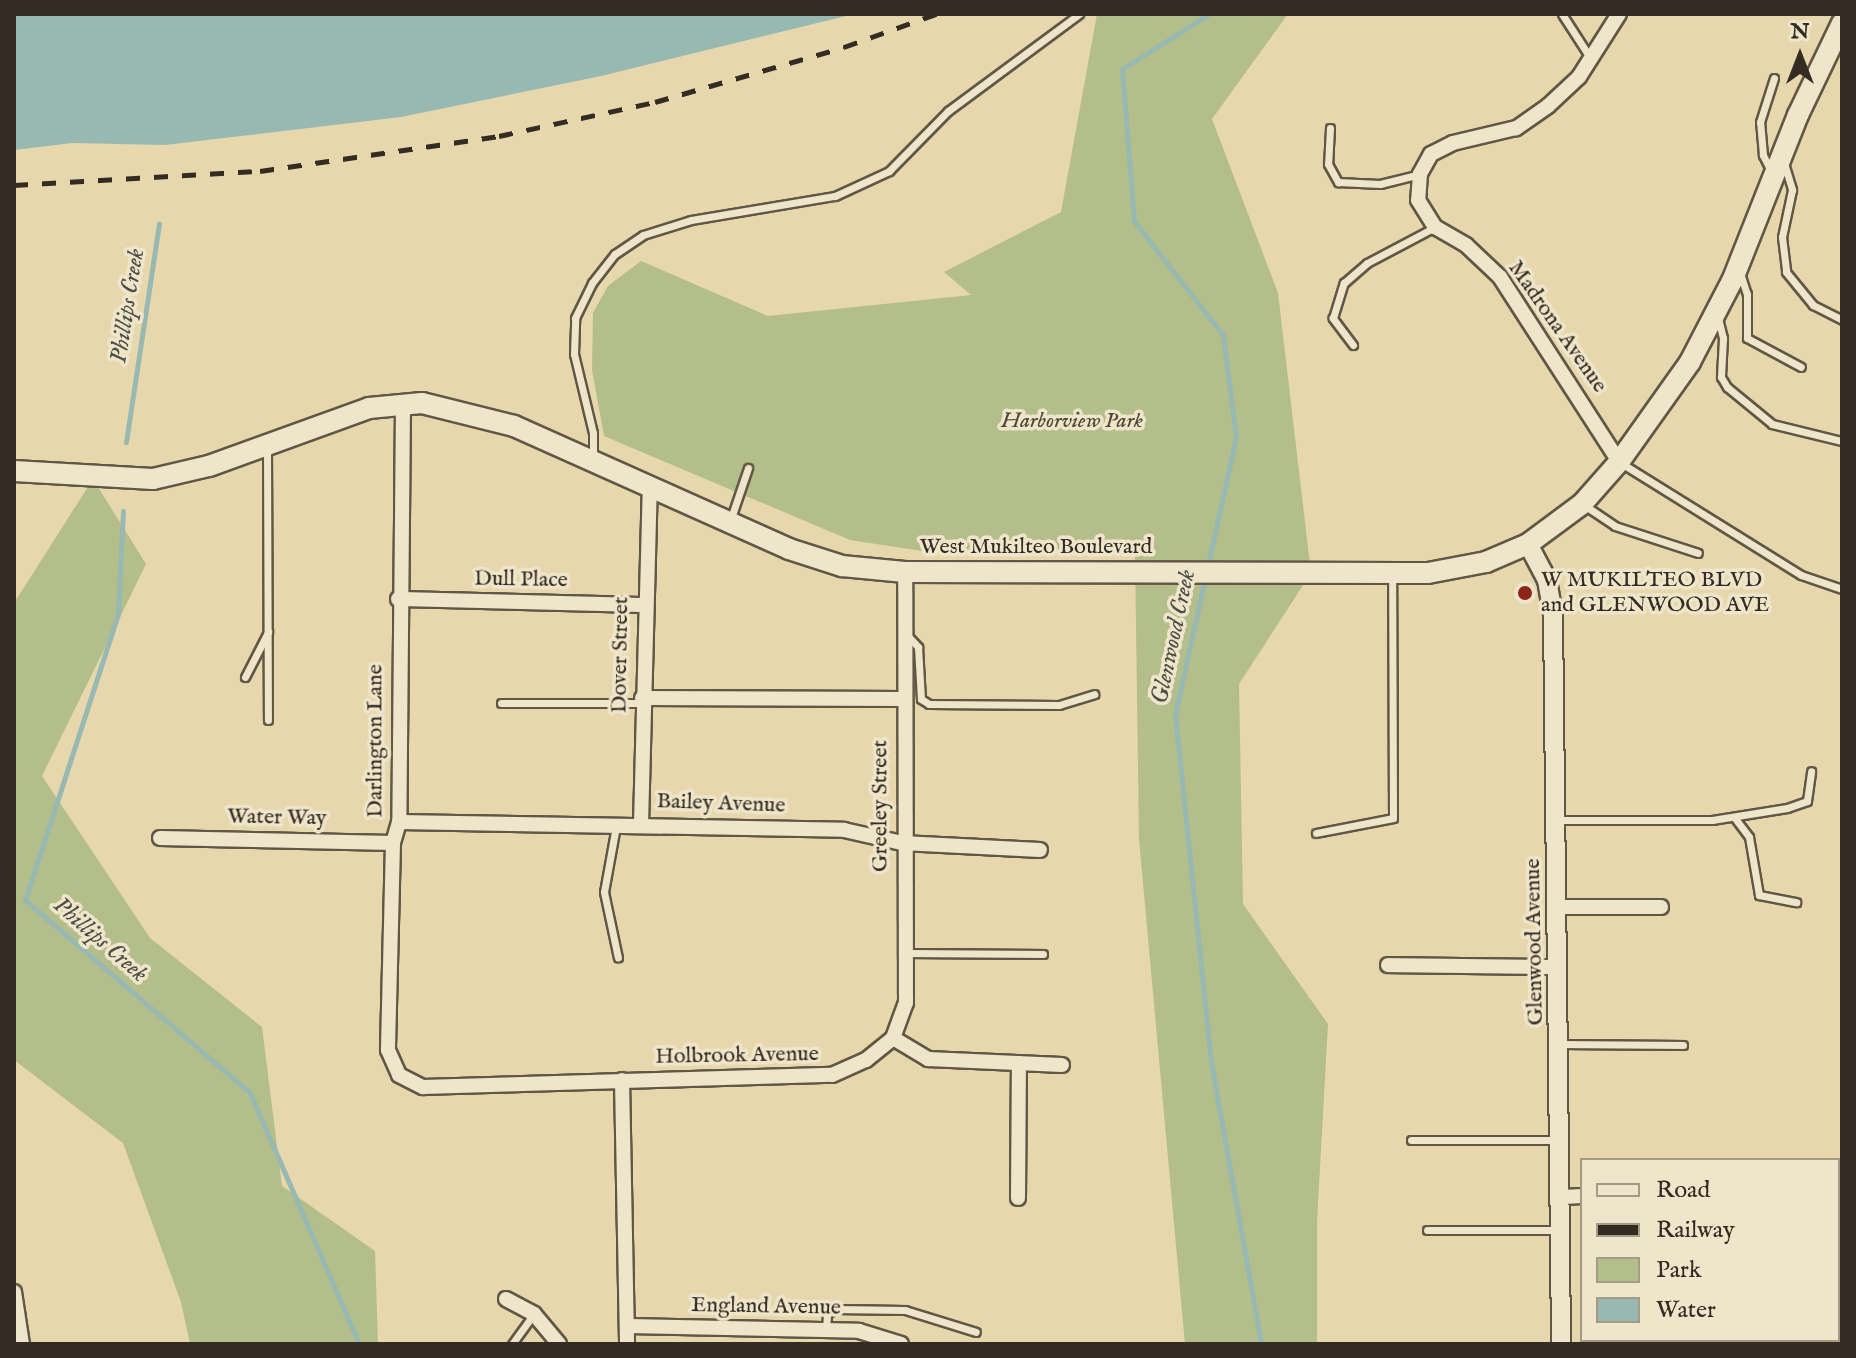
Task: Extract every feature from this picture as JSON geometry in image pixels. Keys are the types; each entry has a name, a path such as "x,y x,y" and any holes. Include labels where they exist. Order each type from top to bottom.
{"main road":[{"name":"West Mukilteo Boulevard","path":"14,471 153,479 267,445 369,408 403,404 474,412 816,559 905,572 1428,573 1486,562 1528,544 1582,504 1619,462 1690,362 1737,267 1777,167 1842,23"}],"street":[{"path":"1435,227 1418,200 1420,174 1431,154 1453,143 1516,128 1548,106 1591,59 1619,14"},
{"name":"Madrona Avenue","path":"1435,227 1466,245 1500,277 1619,462"},
{"name":"Darlington Lane","path":"399,1075 388,1050 393,843 399,822 398,599 403,404"},
{"name":"Dover Street","path":"641,824 644,605 650,487"},
{"name":"Glenwood Avenue","path":"1528,544 1547,580 1553,613 1563,1197 1561,1344"},
{"name":"Greeley Street","path":"893,1038 906,1003 902,843 905,572"},
{"name":"Dull Place","path":"398,599 644,605"},
{"path":"642,701 904,699"},
{"name":"Bailey Avenue","path":"399,822 844,830 902,843 1040,850"},
{"name":"Water Way","path":"160,838 393,843"},
{"path":"1558,907 1661,907"},
{"path":"1388,965 1559,967"},
{"path":"893,1038 928,1059 1062,1065"},
{"name":"Holbrook Avenue","path":"399,1075 423,1087 832,1075 866,1060 893,1038"},
{"path":"1018,1198 1019,1063"},
{"path":"622,1080 627,1344"},
{"path":"1563,1197 1580,1196"},
{"path":"14,1292 22,1344"},
{"path":"506,1299 534,1314 559,1344"},
{"name":"England Avenue","path":"628,1326 859,1331 901,1344"}],"lane":[{"path":"593,461 593,433 574,354 575,318 592,283 615,254 643,235 691,220 835,196 889,171 948,111 1079,14"},
{"path":"1562,14 1591,59"},
{"path":"1774,78 1760,122 1763,155 1777,167 1792,190 1782,237 1786,272 1813,305 1842,320"},
{"path":"1330,128 1328,164 1338,182 1380,184 1420,174"},
{"path":"1353,345 1333,318 1344,283 1367,263 1435,227"},
{"path":"1737,267 1747,294 1747,338 1801,367"},
{"path":"1716,312 1727,387 1772,424 1842,441"},
{"path":"267,445 268,720"},
{"path":"1619,462 1801,575 1842,589"},
{"path":"729,523 748,468"},
{"path":"1582,504 1615,526 1698,553"},
{"path":"1316,833 1393,818 1392,573"},
{"path":"245,677 269,630"},
{"path":"905,633 918,647 921,699 929,704 1059,705 1094,694"},
{"path":"501,703 642,701"},
{"path":"1558,820 1734,817 1807,801 1811,771"},
{"path":"1734,817 1749,837 1759,895 1796,902"},
{"path":"617,824 604,892 618,958"},
{"path":"905,953 1043,954"},
{"path":"1560,1044 1683,1045"},
{"path":"1411,1140 1561,1140"},
{"path":"1427,1230 1562,1230"},
{"path":"826,1329 827,1314 835,1309 905,1310 976,1332"},
{"path":"512,1344 534,1314"}],"green space":[{"name":"Harborview Park","path":"1097,14 1288,14 1212,119 1278,293 1311,573 1239,684 1243,904 1328,1024 1317,1221 1317,1344 1185,1344 1139,839 1135,553 922,551 850,540 604,436 592,370 593,313 608,286 641,261 768,316 971,295 944,272 1061,212"},
{"path":"93,479 146,564 42,776 150,938 262,1027 282,1186 375,1251 378,1344 190,1344 181,1302 123,1143 14,1060 14,603"}],"water":[{"path":"14,14 854,14 601,76 401,117 165,145 72,143 14,150"}],"waterway":[{"name":"Glenwood Creek","path":"1207,569 1236,437 1223,335 1134,221 1122,69 1209,14"},
{"name":"Phillips Creek","path":"126,442 159,223"},
{"name":"Phillips Creek","path":"123,511 118,614 25,900 250,1093 359,1344"},
{"name":"Glenwood Creek","path":"1205,578 1175,714 1211,1062 1261,1344"}],"railway":[{"path":"14,185 260,171 499,136 655,102 844,47 936,14"}],"place":[{"name":"W MUKILTEO BLVD and GLENWOOD AVE","path":"1525,593"}]}
